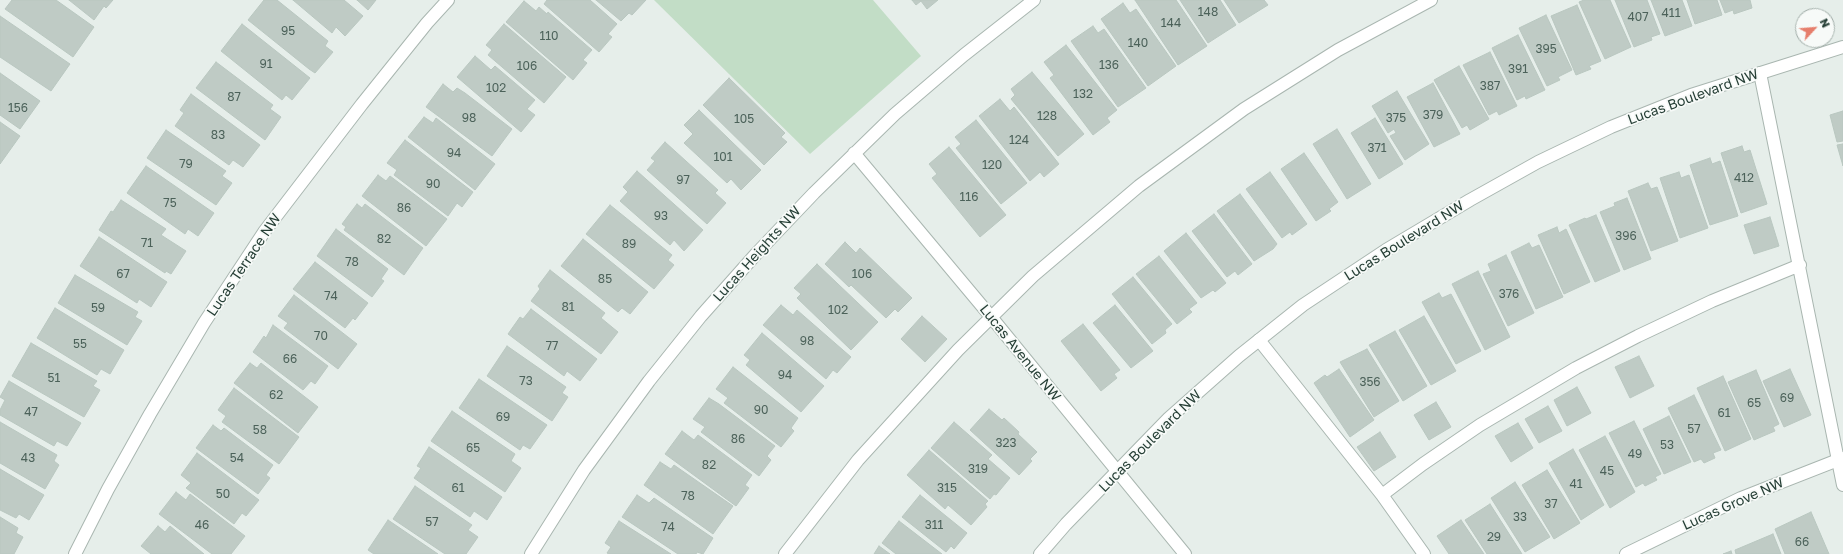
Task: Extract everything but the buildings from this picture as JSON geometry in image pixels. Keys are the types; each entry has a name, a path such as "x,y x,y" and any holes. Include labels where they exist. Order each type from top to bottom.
{"street":[{"name":"Lucas Terrace NW","path":"75,554 108,489 150,414 204,323 264,232 357,110 427,23 448,0"},
{"name":"Lucas Heights NW","path":"531,554 584,470 649,381 701,316 792,215 895,114 1034,0"},
{"path":"785,554 858,460 958,350 1033,276 1139,186 1226,122 1338,50 1431,0"},
{"name":"Lucas Boulevard NW","path":"1040,554 1066,524 1170,418 1239,356 1303,306 1386,250 1538,162 1611,127 1691,95 1843,47"},
{"path":"1760,73 1840,459 1843,485"},
{"name":"Lucas Avenue NW","path":"854,153 992,318 1185,554"},
{"path":"1382,495 1423,464 1480,425 1576,368 1638,336 1712,301 1800,265"},
{"path":"1259,340 1382,495 1424,554"},
{"name":"Lucas Grove NW","path":"1626,554 1741,498 1840,459"}],"green space":[{"path":"654,0 873,0 921,56 810,154"}]}
